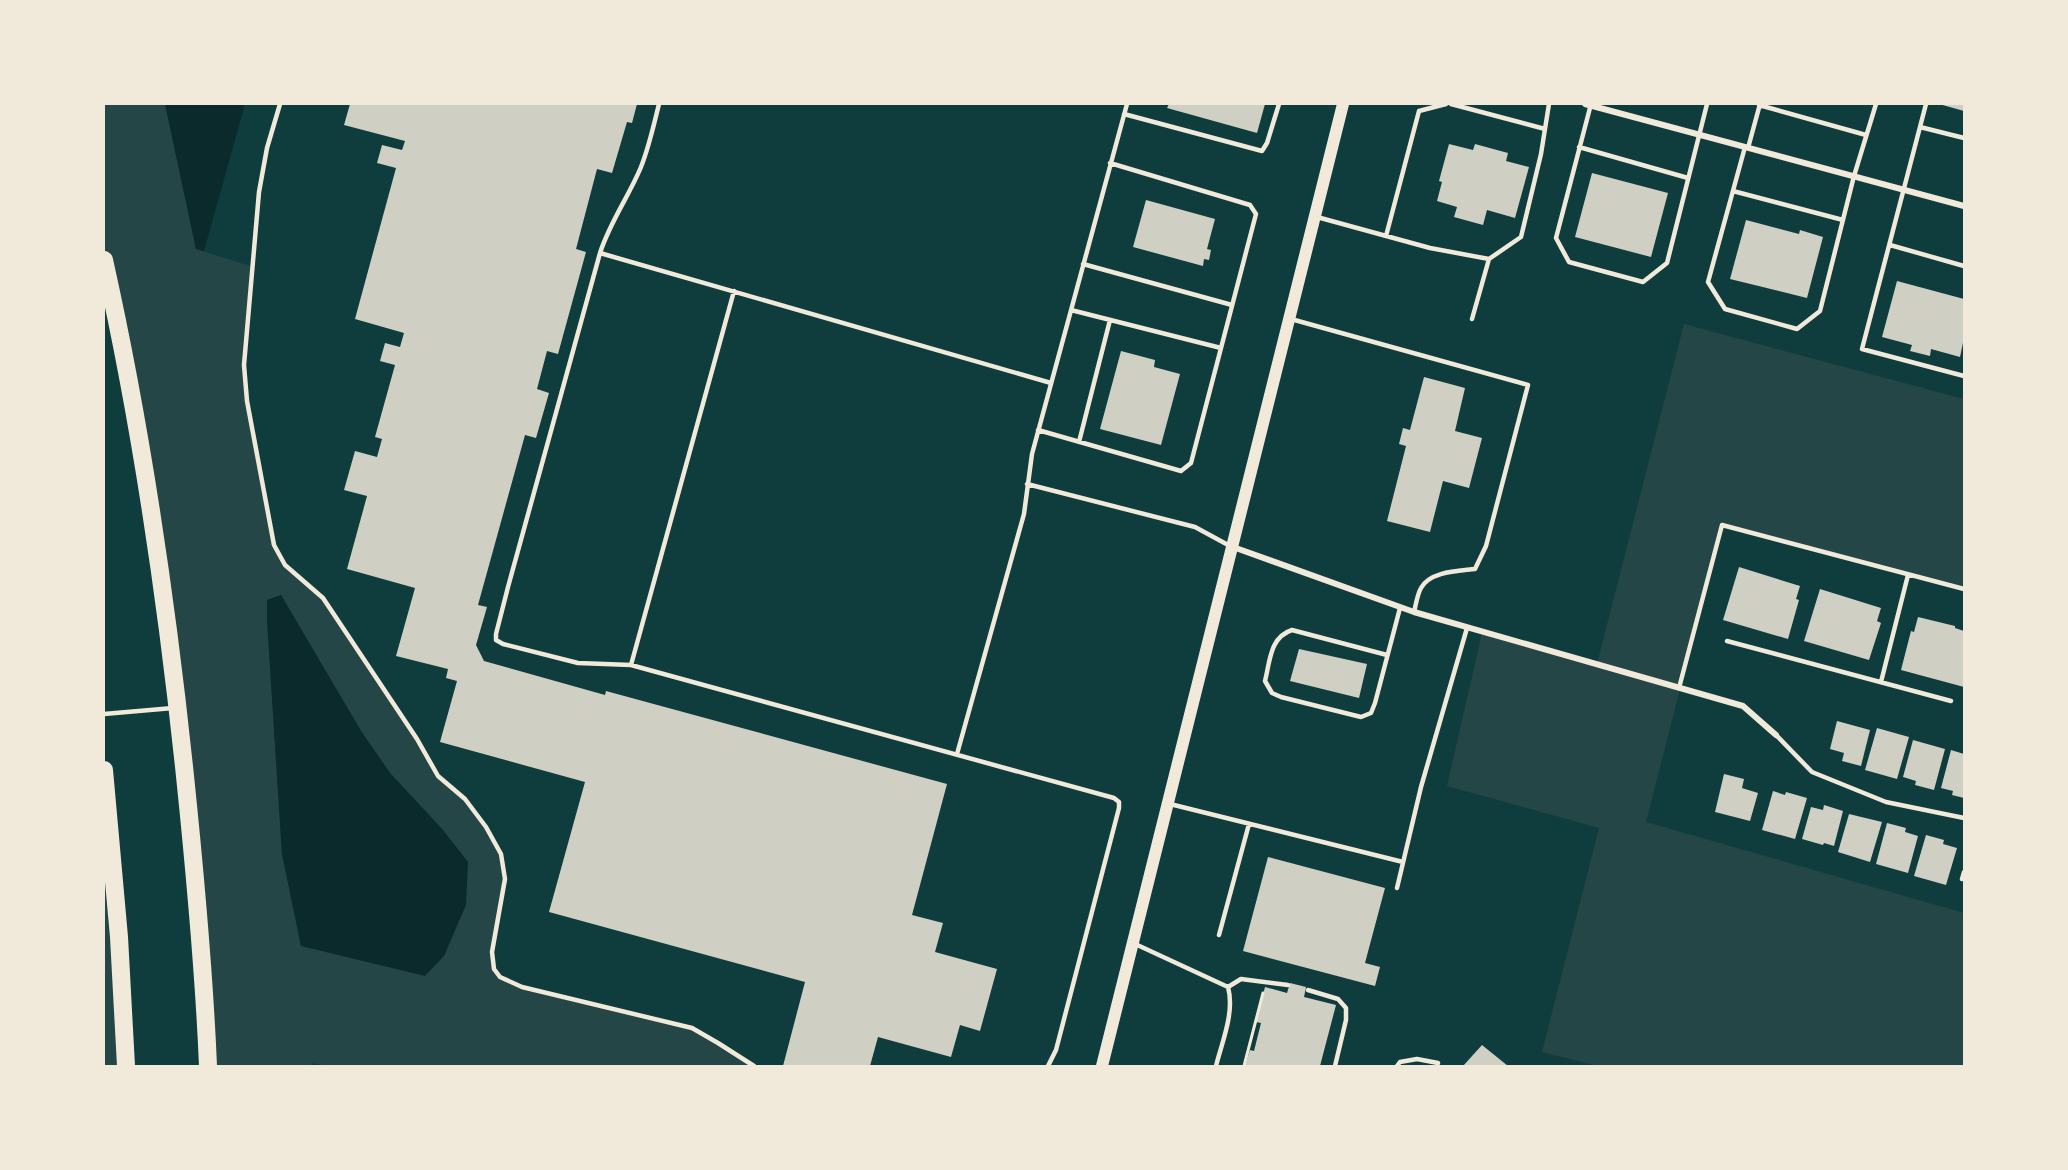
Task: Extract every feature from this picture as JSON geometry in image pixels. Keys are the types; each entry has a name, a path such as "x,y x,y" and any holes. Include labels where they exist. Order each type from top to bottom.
{"highway":[{"path":"104,260 136,418 179,707 200,921 208,1066"},
{"path":"104,770 126,1066"}],"main road":[{"path":"1102,1066 1343,104"}],"street":[{"path":"1589,104 1965,206"},
{"path":"1232,547 1400,608 1743,706 1776,735"}],"lane":[{"path":"280,104 267,148 259,192 244,365 247,401 274,545 285,565 323,598 417,739 438,776 465,799 486,827 501,854 505,879 492,952 494,969 500,978 522,987 692,1028 754,1066"},
{"path":"659,104 642,165 629,194 606,234 600,253 495,634 496,640 503,644 578,663 631,664 1114,798 1119,802 1056,1050 1047,1066"},
{"path":"957,754 1024,514 1027,484 1038,430 1127,104"},
{"path":"1124,114 1262,152 1268,143 1279,104"},
{"path":"1386,236 1419,111 1446,104"},
{"path":"1451,104 1545,129"},
{"path":"1472,319 1489,259 1521,237 1549,104"},
{"path":"1589,104 1556,238 1569,262 1643,282 1667,263 1707,104"},
{"path":"1866,135 1760,104 1708,282 1725,309 1797,328 1820,311 1854,176 1876,104"},
{"path":"1926,104 1862,349 1965,376"},
{"path":"1920,127 1965,138"},
{"path":"1580,147 1688,178"},
{"path":"1038,430 1181,471 1191,463 1256,214 1250,205 1110,163"},
{"path":"1733,191 1843,220"},
{"path":"1314,217 1430,248 1489,259"},
{"path":"1890,245 1965,266"},
{"path":"600,253 1051,383"},
{"path":"1083,264 1232,305"},
{"path":"631,664 734,291"},
{"path":"1071,310 1221,348"},
{"path":"1289,318 1528,386 1486,546 1475,569 1452,571 1434,577 1421,587 1414,612"},
{"path":"1079,442 1110,320"},
{"path":"1027,484 1195,527 1232,547"},
{"path":"1679,688 1722,525 1965,589"},
{"path":"1881,682 1908,575"},
{"path":"1387,655 1292,630 1284,633 1274,643 1265,681 1272,693 1281,697 1361,717 1371,713 1400,608"},
{"path":"1397,888 1421,787 1467,628"},
{"path":"1727,640 1951,701"},
{"path":"104,714 179,707"},
{"path":"1776,735 1812,772 1886,802 1965,818"},
{"path":"1168,803 1403,862"},
{"path":"1219,935 1249,824"},
{"path":"1962,879 1965,872"},
{"path":"1133,943 1228,987"},
{"path":"1228,987 1242,979 1288,985"},
{"path":"1216,1066 1231,999 1228,987"},
{"path":"1308,990 1338,999 1346,1008 1346,1020 1335,1066"},
{"path":"1397,1066 1400,1062 1417,1059 1438,1063"}],"path":[{"path":"1244,1066 1265,982"}],"shaded area":[{"path":"104,104 165,104 196,249 253,267 244,365 247,401 274,545 285,565 323,598 417,739 438,776 465,799 486,827 501,854 505,879 492,952 494,969 500,977 522,987 692,1028 754,1066 326,1066 312,1063 311,1066 208,1066 181,735 104,260","holes":["281,595 361,731 390,773 442,829 468,862 301,946 282,854 267,600"]},
{"path":"165,104 245,104 204,251 196,249"},
{"path":"1684,324 1964,399 1964,589 1722,525 1646,822 1964,913 1964,1066 1598,1066 1542,1052 1599,828 1447,786 1482,633 1597,664"},
{"path":"281,595 361,731 390,773 442,829 468,862 466,905 444,956 425,976 301,946 282,854 267,620 267,600"},
{"path":"104,770 126,1066 104,1066"}],"building":[{"path":"350,104 637,104 632,123 627,122 612,173 597,169 576,249 586,252 558,354 547,351 537,389 549,393 536,438 525,435 478,605 487,607 476,645 484,661 605,695 606,691 947,784 912,915 943,923 935,952 997,969 980,1031 960,1025 951,1057 878,1037 870,1066 783,1066 805,982 549,912 585,782 440,742 457,681 446,678 448,669 396,656 415,588 347,569 367,496 344,490 355,451 377,457 382,439 375,437 395,365 380,361 385,343 400,347 404,333 355,319 396,168 377,163 382,145 402,150 405,141 344,125"},
{"path":"1169,104 1265,104 1257,133 1167,108"},
{"path":"1939,104 1964,104 1964,111"},
{"path":"1449,144 1473,150 1475,144 1508,153 1506,161 1529,167 1515,218 1487,210 1483,225 1454,217 1457,207 1437,201 1442,182 1439,181"},
{"path":"1592,173 1668,193 1651,257 1575,237"},
{"path":"1146,200 1215,219 1207,249 1211,250 1209,260 1204,259 1203,266 1133,247"},
{"path":"1746,220 1799,234 1800,230 1823,237 1807,298 1730,279"},
{"path":"1897,281 1964,299 1964,338 1960,357 1931,349 1930,356 1910,351 1912,345 1882,337"},
{"path":"1121,351 1155,360 1154,367 1180,374 1161,445 1100,429"},
{"path":"1424,377 1465,388 1455,431 1482,438 1469,488 1443,481 1430,532 1387,521 1406,446 1399,444 1403,428 1410,430"},
{"path":"1739,567 1800,586 1796,599 1799,600 1788,639 1723,620"},
{"path":"1820,589 1881,608 1877,621 1881,623 1869,660 1804,641"},
{"path":"1918,617 1955,626 1964,631 1964,687 1901,670 1911,631 1914,632"},
{"path":"1299,649 1367,664 1359,698 1290,681"},
{"path":"1837,721 1870,730 1861,766 1842,761 1844,753 1830,749"},
{"path":"1877,728 1909,737 1897,779 1865,770"},
{"path":"1913,740 1945,749 1934,790 1915,785 1916,781 1903,777"},
{"path":"1951,750 1964,754 1964,798 1952,795 1953,791 1941,788"},
{"path":"1724,774 1744,779 1742,788 1758,793 1750,821 1715,812"},
{"path":"1773,791 1807,798 1795,839 1762,830"},
{"path":"1824,805 1843,811 1834,846 1802,839 1811,807 1823,810"},
{"path":"1849,814 1882,822 1870,862 1838,852"},
{"path":"1887,823 1906,828 1905,832 1918,836 1908,873 1876,864"},
{"path":"1926,835 1944,840 1943,844 1957,848 1946,885 1914,876"},
{"path":"1268,857 1385,888 1365,963 1380,967 1375,986 1243,951"},
{"path":"1290,983 1306,987 1304,997 1336,1005 1320,1066 1245,1066 1250,1050 1254,1051 1261,1023 1256,1022 1265,987 1287,993"},
{"path":"1482,1045 1508,1066 1463,1066"}]}
